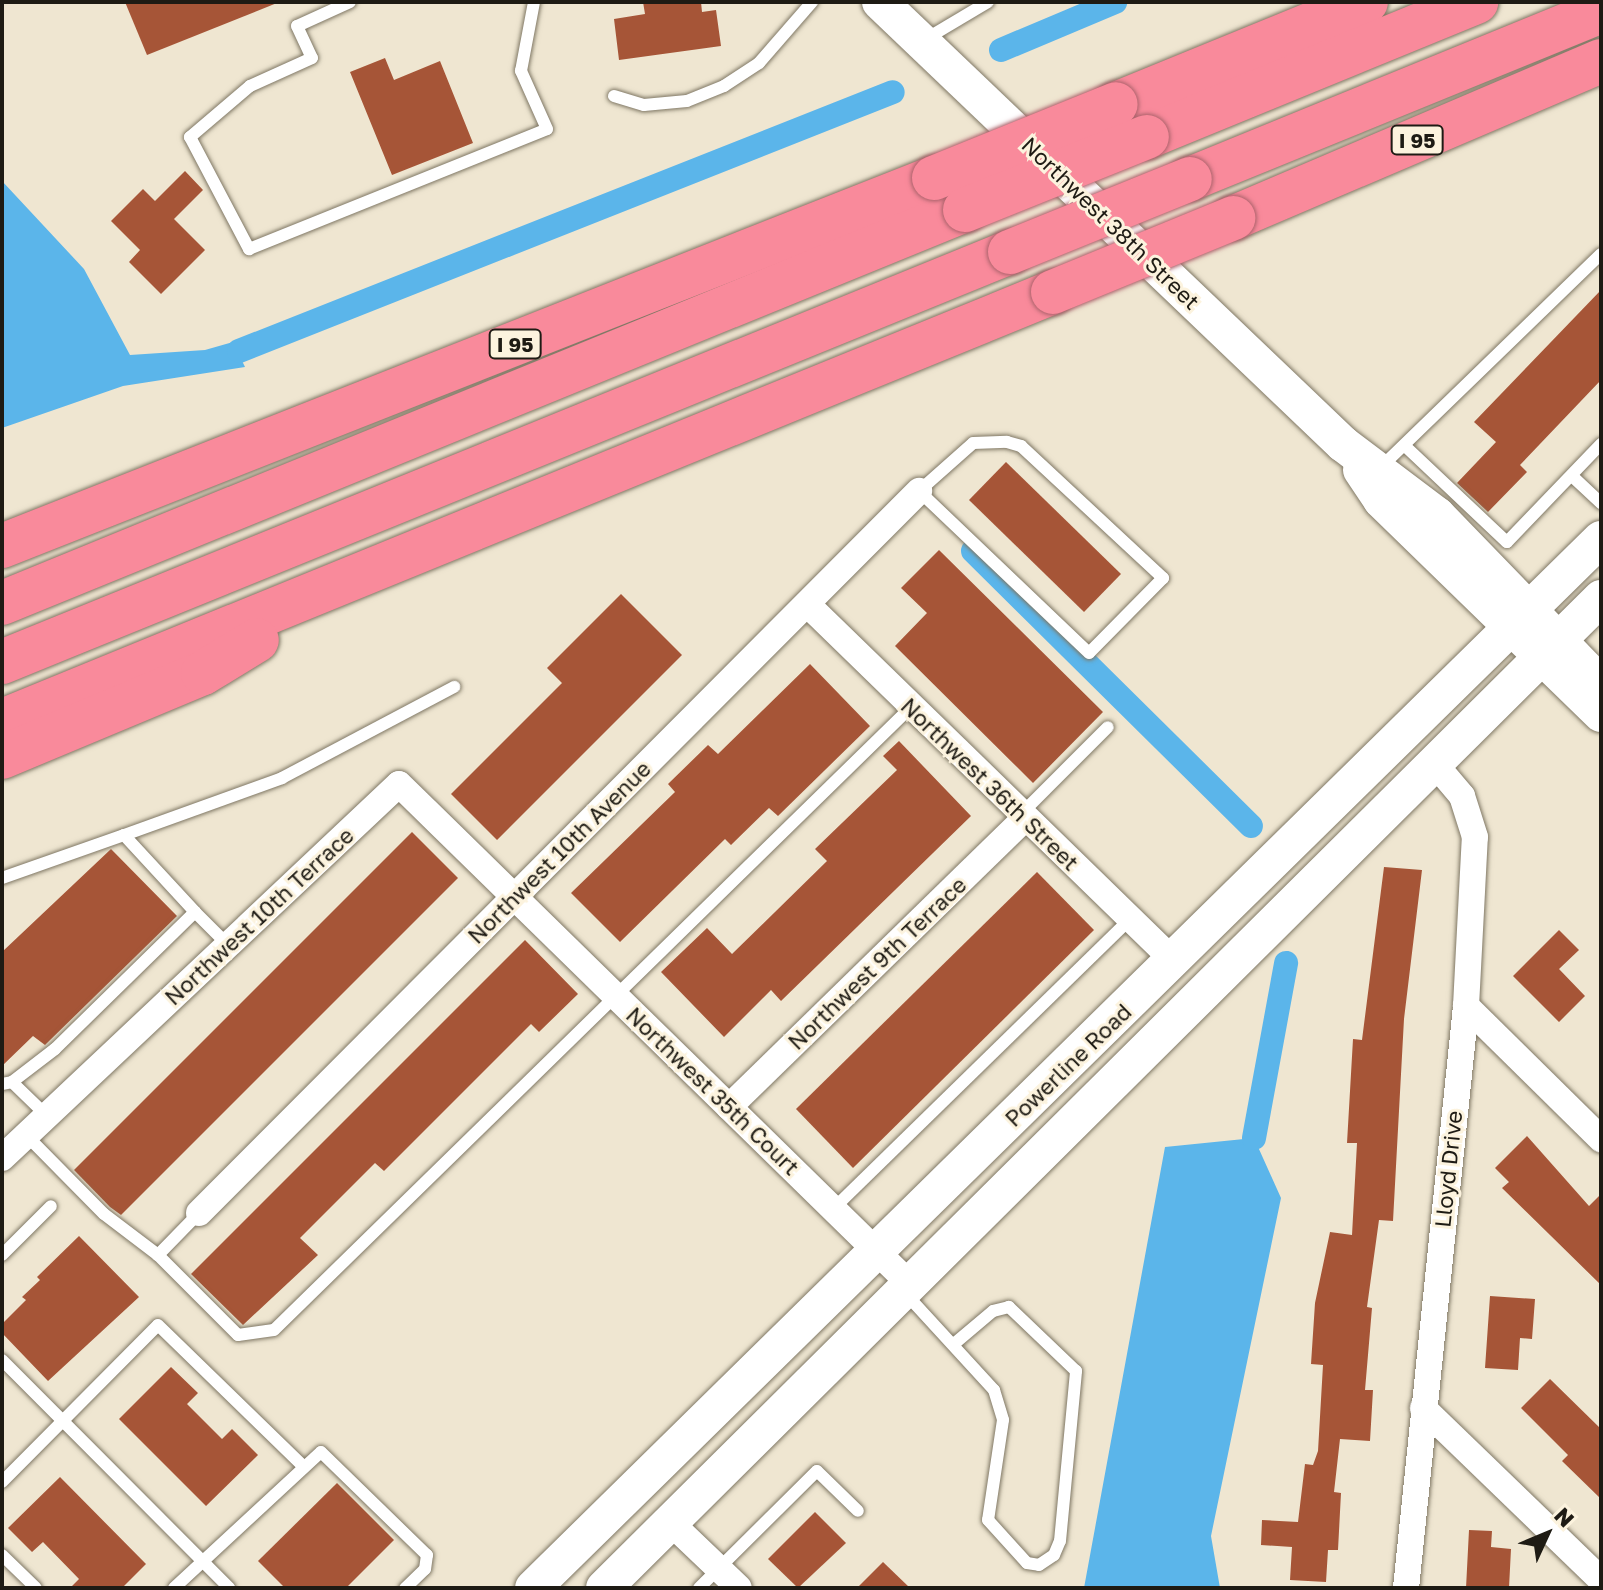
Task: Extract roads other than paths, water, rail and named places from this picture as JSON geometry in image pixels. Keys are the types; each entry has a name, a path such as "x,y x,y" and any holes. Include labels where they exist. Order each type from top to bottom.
{"highway":[{"name":"I 95","path":"2,546 934,178 1366,2"},
{"path":"2,603 1476,2"},
{"path":"2,662 1601,11"},
{"name":"I 95","path":"2,721 1233,218 1601,61"},
{"path":"2,534 96,510"},
{"path":"2,713 280,547"},
{"path":"2,757 203,673 380,567"}],"main road":[{"name":"Northwest 38th Street","path":"880,2 1343,444 1437,515 1601,714"},
{"name":"Northwest 38th Street","path":"1343,444 1381,500 1522,620"},
{"name":"Powerline Road","path":"533,1588 876,1249 1175,962 1601,539"},
{"name":"Powerline Road","path":"604,1588 909,1290 1601,598"},
{"name":"Northwest 38th Street","path":"1550,649 1601,684"}],"street":[{"name":"Northwest 10th Avenue","path":"199,1213 919,491"},
{"name":"Northwest 36th Street","path":"807,604 1022,817 1175,962"},
{"name":"Lloyd Drive","path":"1406,1588 1466,1006 1475,837 1462,796 1434,763"},
{"name":"Northwest 10th Terrace","path":"2,1158 399,784 513,898"},
{"name":"Northwest 9th Terrace","path":"729,1107 1022,817"},
{"name":"Northwest 35th Court","path":"513,898 876,1249 909,1290"},
{"path":"1466,1006 1601,1139"},
{"path":"1423,1408 1601,1580"},
{"path":"670,1522 739,1588"}],"lane":[{"path":"350,2 297,26 312,58 250,86 190,137 249,249 547,129 521,71 534,2"},
{"path":"614,96 644,105 687,101 724,86 759,63 812,2"},
{"path":"921,42 988,2"},
{"path":"1379,470 1601,254"},
{"path":"973,443 1021,446 1163,578 1089,653 919,491 973,443"},
{"path":"1405,446 1507,542 1601,444"},
{"path":"1572,476 1601,503"},
{"path":"2,878 282,778 454,687"},
{"path":"25,1134 104,1214 158,1255 238,1335 274,1330 911,707"},
{"path":"1022,817 1108,727"},
{"path":"124,835 228,945"},
{"path":"46,1115 7,1083 55,1049 195,912"},
{"path":"834,1208 1130,919"},
{"path":"2,1255 51,1206"},
{"path":"158,1255 199,1213"},
{"path":"909,1290 1000,1403 991,1526 1027,1563 1039,1565 1054,1555 1060,1541 1076,1371 1009,1307 993,1311 954,1344"},
{"path":"2,1482 158,1325 302,1465"},
{"path":"2,1360 229,1588"},
{"path":"174,1588 314,1453 329,1455 427,1555 425,1569 405,1588"},
{"path":"699,1588 817,1471 858,1511"},
{"path":"2,1555 36,1588"}],"water":[{"path":"2,181 84,269 130,355 205,350 233,342 245,367 123,386 2,428"},
{"path":"1254,1138 1281,1198 1211,1536 1220,1588 1084,1588 1165,1147"}],"waterway":[{"path":"1001,50 1115,2"},
{"path":"239,351 893,92"},
{"path":"973,551 1251,826"},
{"path":"1254,1138 1286,963"}]}
